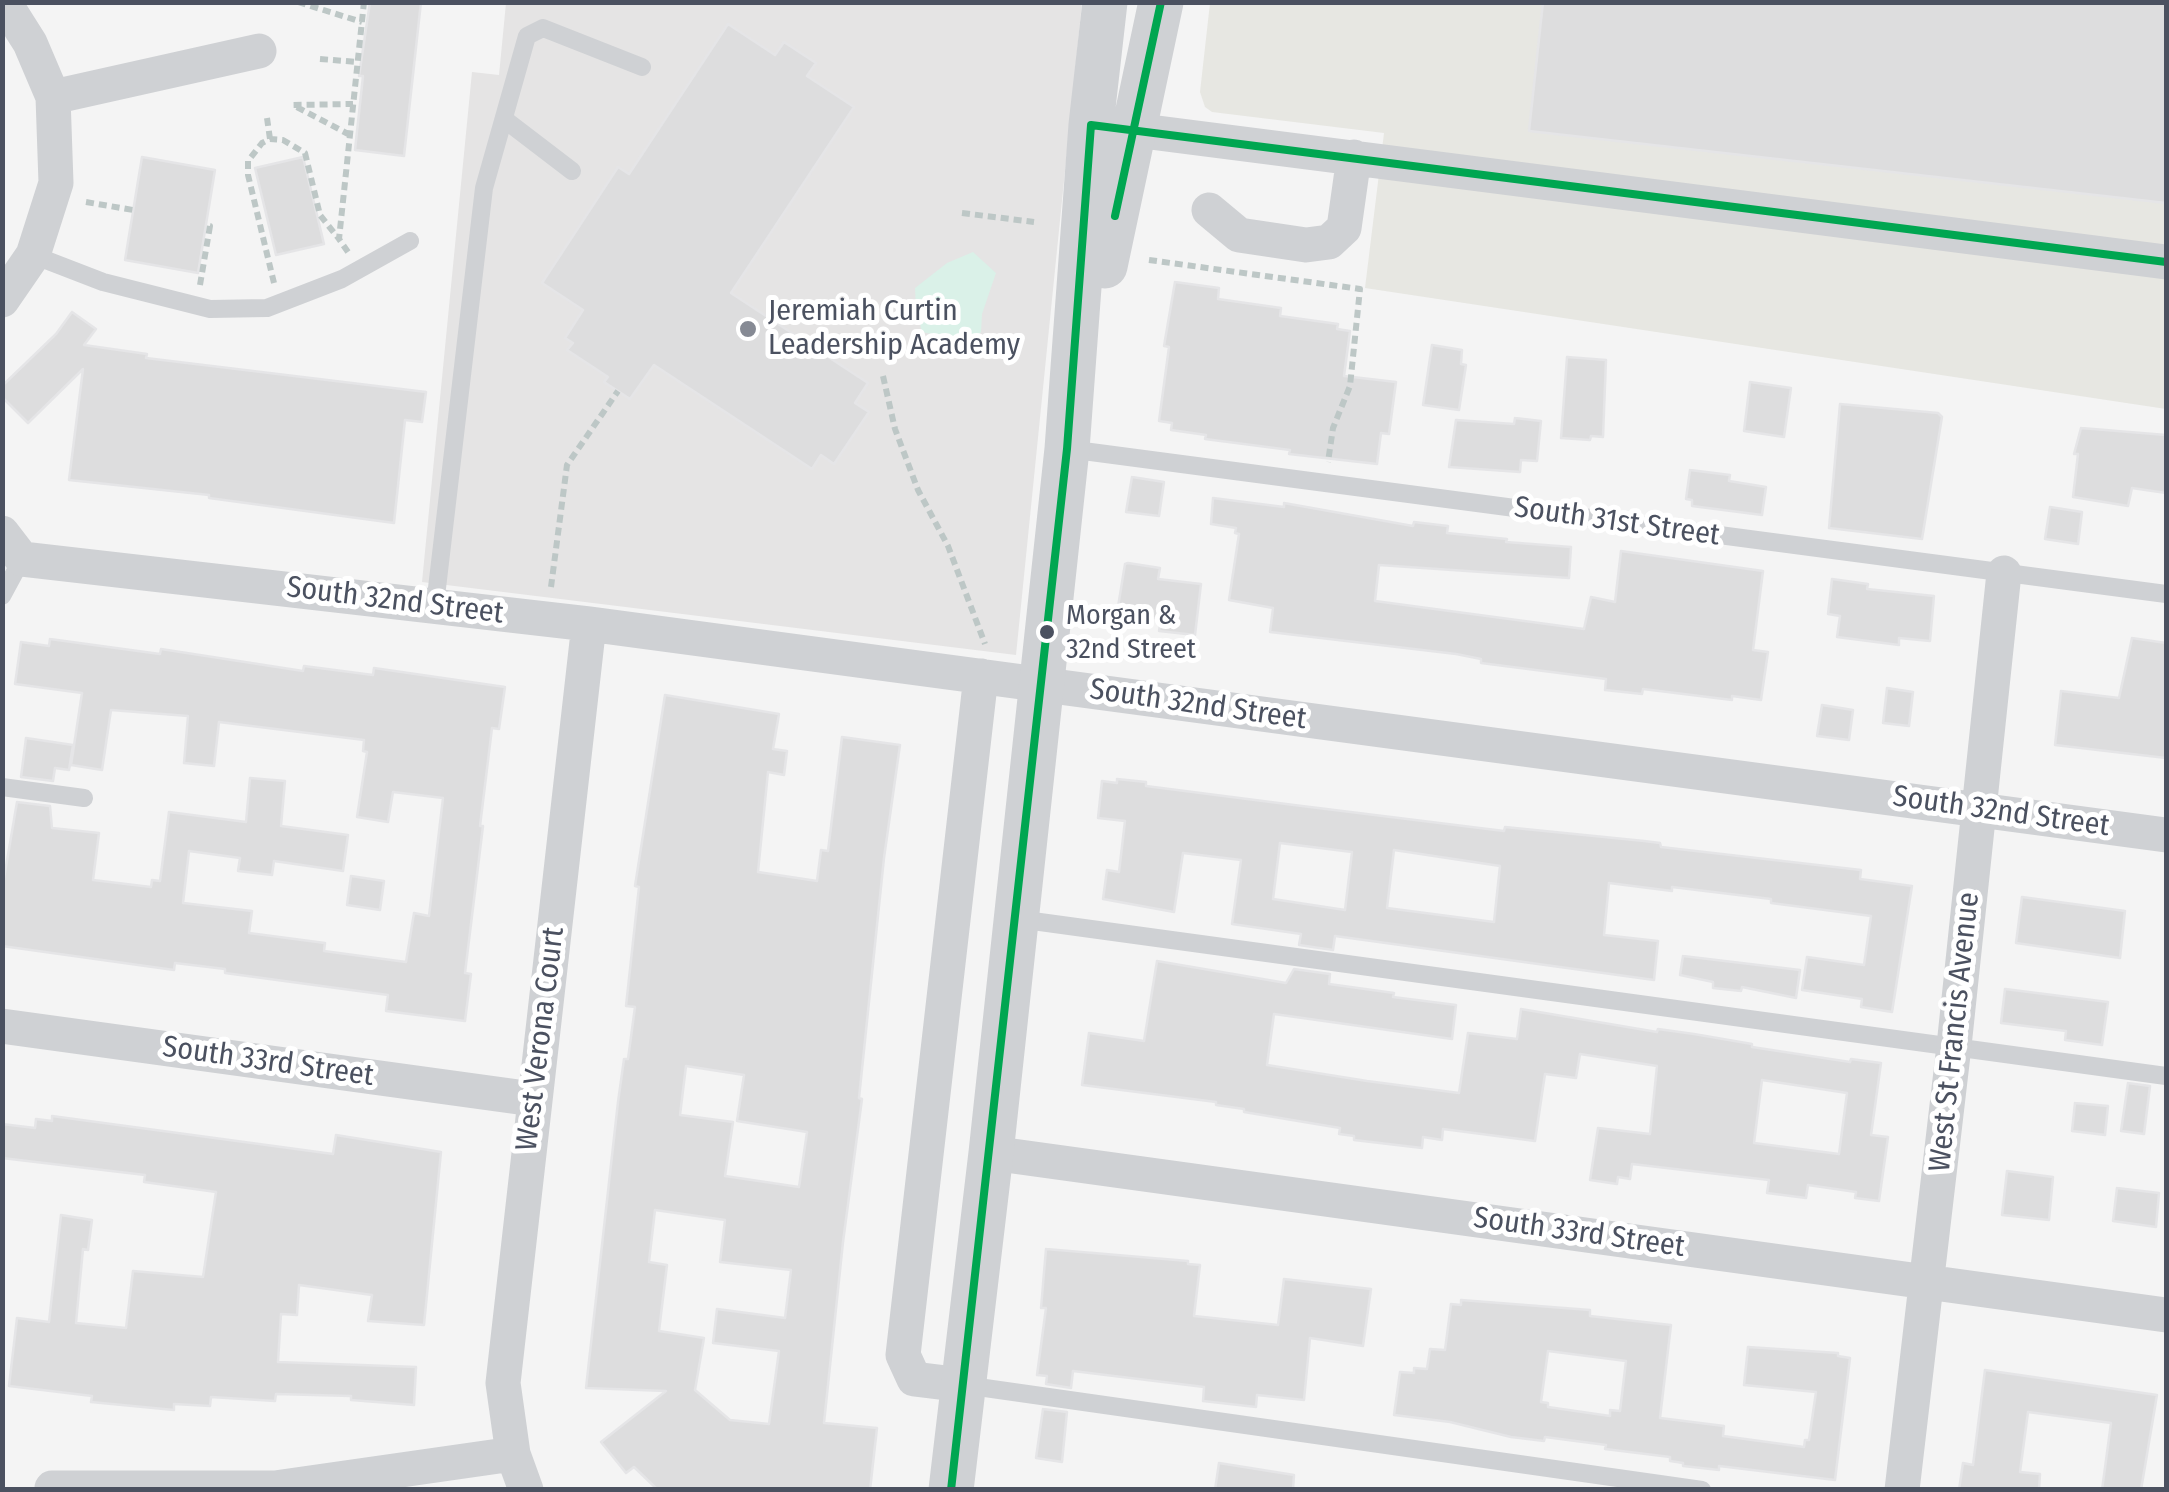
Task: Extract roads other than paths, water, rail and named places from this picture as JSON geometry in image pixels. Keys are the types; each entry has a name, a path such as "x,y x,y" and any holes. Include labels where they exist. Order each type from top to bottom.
{"street":[{"path":"2,300 33,255 56,183 53,97 30,43 4,2"},
{"path":"951,1490 992,1152 1067,449 1112,127 1105,2"},
{"path":"1112,127 1161,2"},
{"path":"53,97 259,52"},
{"path":"1112,127 2166,262"},
{"path":"1209,210 1240,235 1306,245 1328,242 1344,228 1354,157"},
{"name":"South 32nd Street","path":"12,546 589,624 983,661 1042,684 2166,835"},
{"name":"West St Francis Avenue","path":"1902,1490 2004,574"},
{"name":"West Verona Court","path":"526,1490 512,1454 503,1383 589,624"},
{"path":"963,1385 914,1379 903,1355 983,661"},
{"name":"South 33rd Street","path":"2,1026 533,1099"},
{"name":"South 33rd Street","path":"992,1152 2166,1315"},
{"path":"52,1488 275,1488 512,1454"}],"lane":[{"path":"434,605 484,188 526,36 544,28 642,67"},
{"path":"504,119 572,172"},
{"path":"33,255 104,282 196,306 267,308 360,269 410,241"},
{"name":"South 31st Street","path":"1067,449 2166,594"},
{"path":"2,596 12,546"},
{"path":"2,787 84,798"},
{"path":"1017,920 2166,1076"},
{"path":"963,1385 1702,1490"}],"place":[{"name":"Jeremiah Curtin Leadership Academy","path":"748,329"},
{"name":"Morgan & 32nd Street","path":"1047,632"}]}
